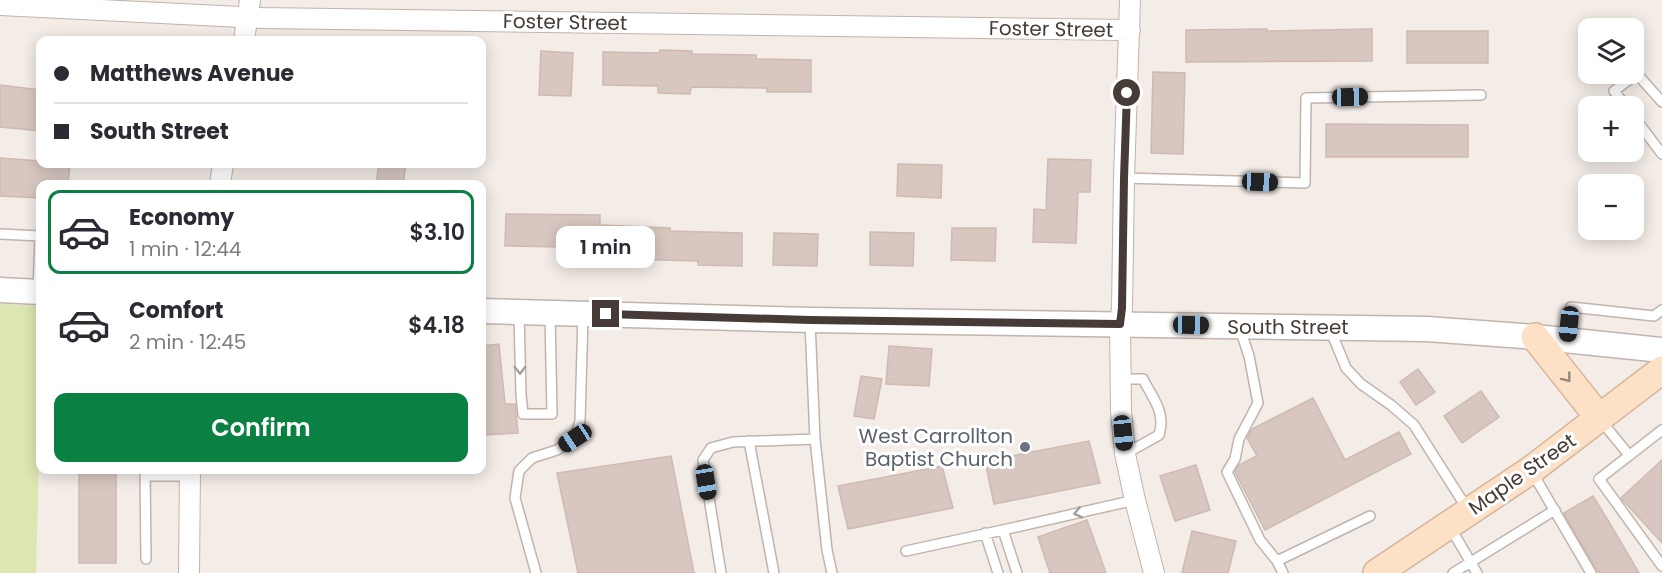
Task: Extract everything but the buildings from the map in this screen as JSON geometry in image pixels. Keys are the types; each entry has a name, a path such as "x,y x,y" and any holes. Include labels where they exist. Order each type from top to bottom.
{"main road":[{"path":"1535,337 1600,419"},
{"name":"Maple Street","path":"1377,573 1531,470 1657,379"}],"street":[{"path":"1130,0 1120,324 1121,411 1125,454 1154,573"},
{"name":"Foster Street","path":"0,5 1130,30"},
{"path":"245,36 249,9"},
{"path":"0,290 36,292"},
{"name":"South Street","path":"486,311 810,320 1427,329 1662,350"},
{"path":"189,573 190,474"}],"lane":[{"path":"1618,96 1614,91 1637,74 1662,102"},
{"path":"1124,178 1305,183 1306,98 1480,95"},
{"path":"1644,130 1662,154"},
{"path":"0,234 36,236"},
{"path":"1567,341 1571,307 1654,316 1662,310"},
{"path":"519,311 523,414 552,414 550,312"},
{"path":"536,573 515,498 519,471 532,458 557,450 575,438 580,421 583,313"},
{"path":"810,320 815,439 826,550 832,573"},
{"path":"1239,326 1249,356 1258,403 1239,439 1235,459 1227,472 1260,540 1277,561 1283,573"},
{"path":"1330,326 1346,368 1361,384 1414,425 1459,518 1470,562 1477,573"},
{"path":"1120,379 1143,380 1161,412 1162,424 1159,435 1125,454"},
{"path":"1600,419 1629,455"},
{"path":"1662,430 1599,479 1662,566"},
{"path":"721,573 703,459 711,448 733,442 815,439"},
{"path":"749,441 774,573"},
{"path":"1531,470 1591,573"},
{"path":"145,474 146,559"},
{"path":"906,551 1135,500"},
{"path":"1453,573 1555,510"},
{"path":"1277,561 1370,516"},
{"path":"1003,530 1017,573"},
{"path":"985,533 998,573"}],"green space":[{"path":"0,304 36,306 36,474 39,474 36,573 0,573"}],"place":[{"name":"West Carrollton Baptist Church","path":"1025,447"}],"route":[{"path":"606,314 810,320 1120,324 1127,93"}]}
